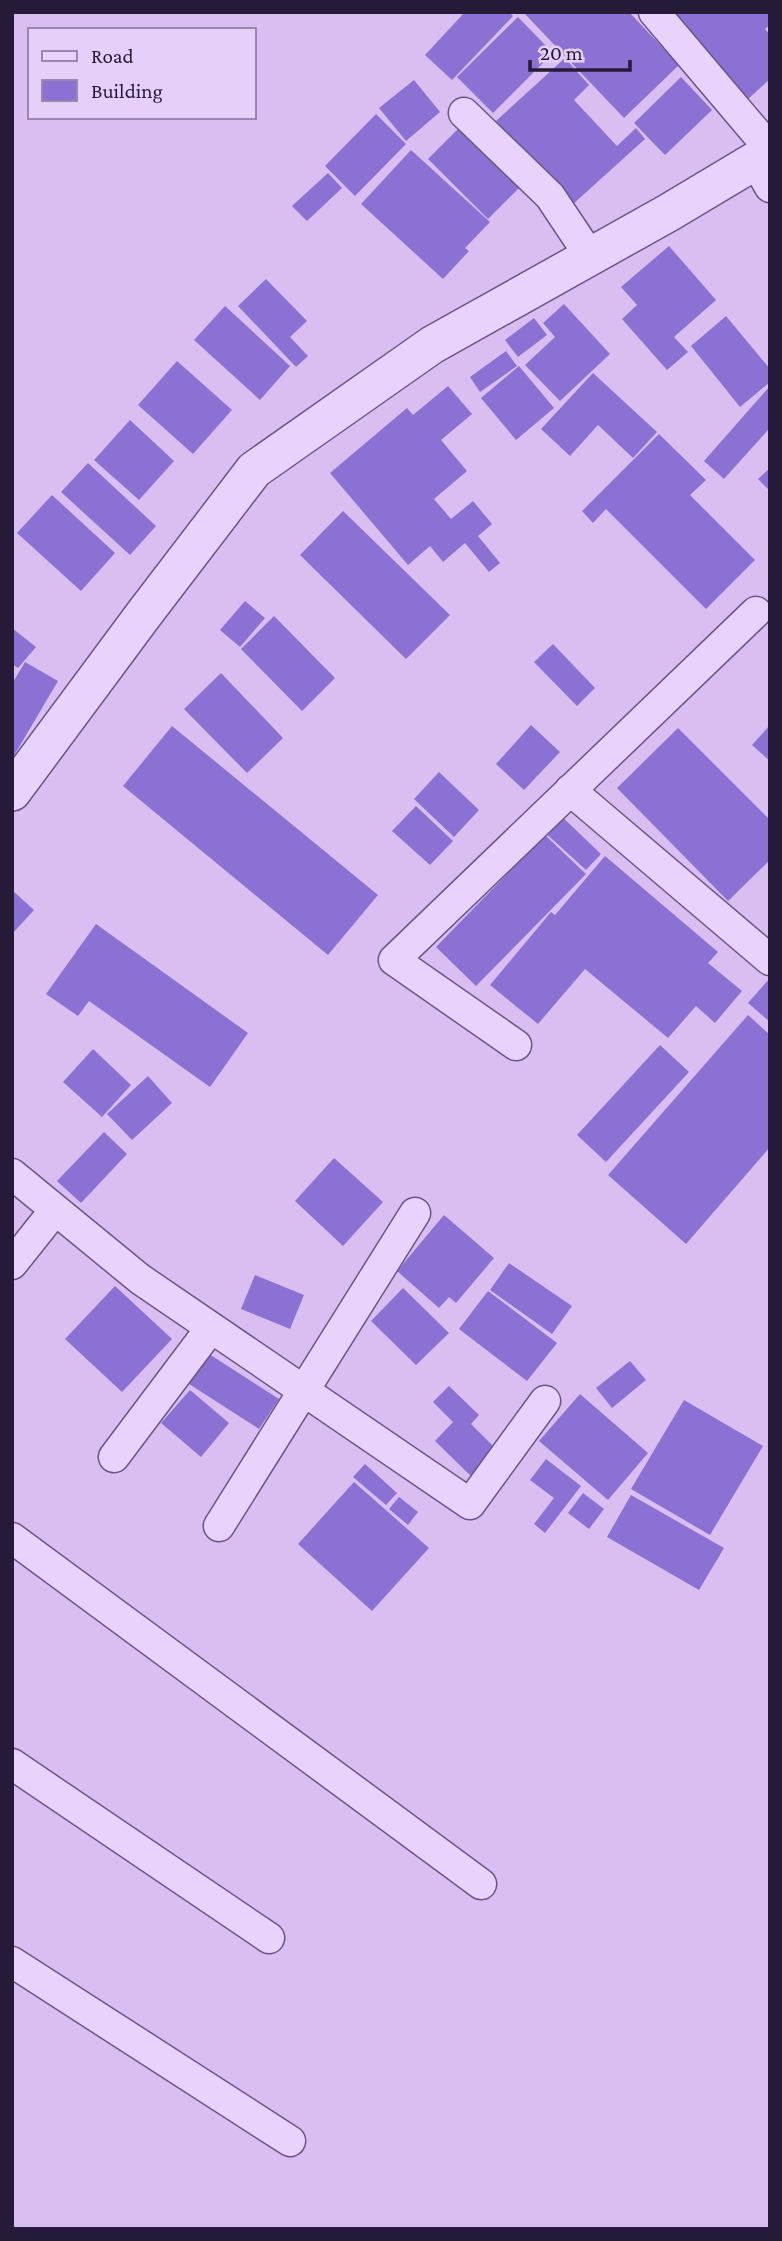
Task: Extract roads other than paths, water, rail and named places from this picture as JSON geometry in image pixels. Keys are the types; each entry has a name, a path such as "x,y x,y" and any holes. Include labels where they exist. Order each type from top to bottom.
{"street":[{"path":"12,792 254,470 432,345 590,256 766,162 654,12"},
{"path":"464,113 550,196 590,256"},
{"path":"516,1045 394,960 570,790 765,612"},
{"path":"570,790 770,960"},
{"path":"12,1174 140,1279 470,1504 545,1401"},
{"path":"12,1264 55,1210"},
{"path":"219,1526 415,1213"},
{"path":"114,1457 211,1328"},
{"path":"12,1538 481,1884"},
{"path":"12,1764 269,1938"},
{"path":"12,1962 290,2141"}]}
